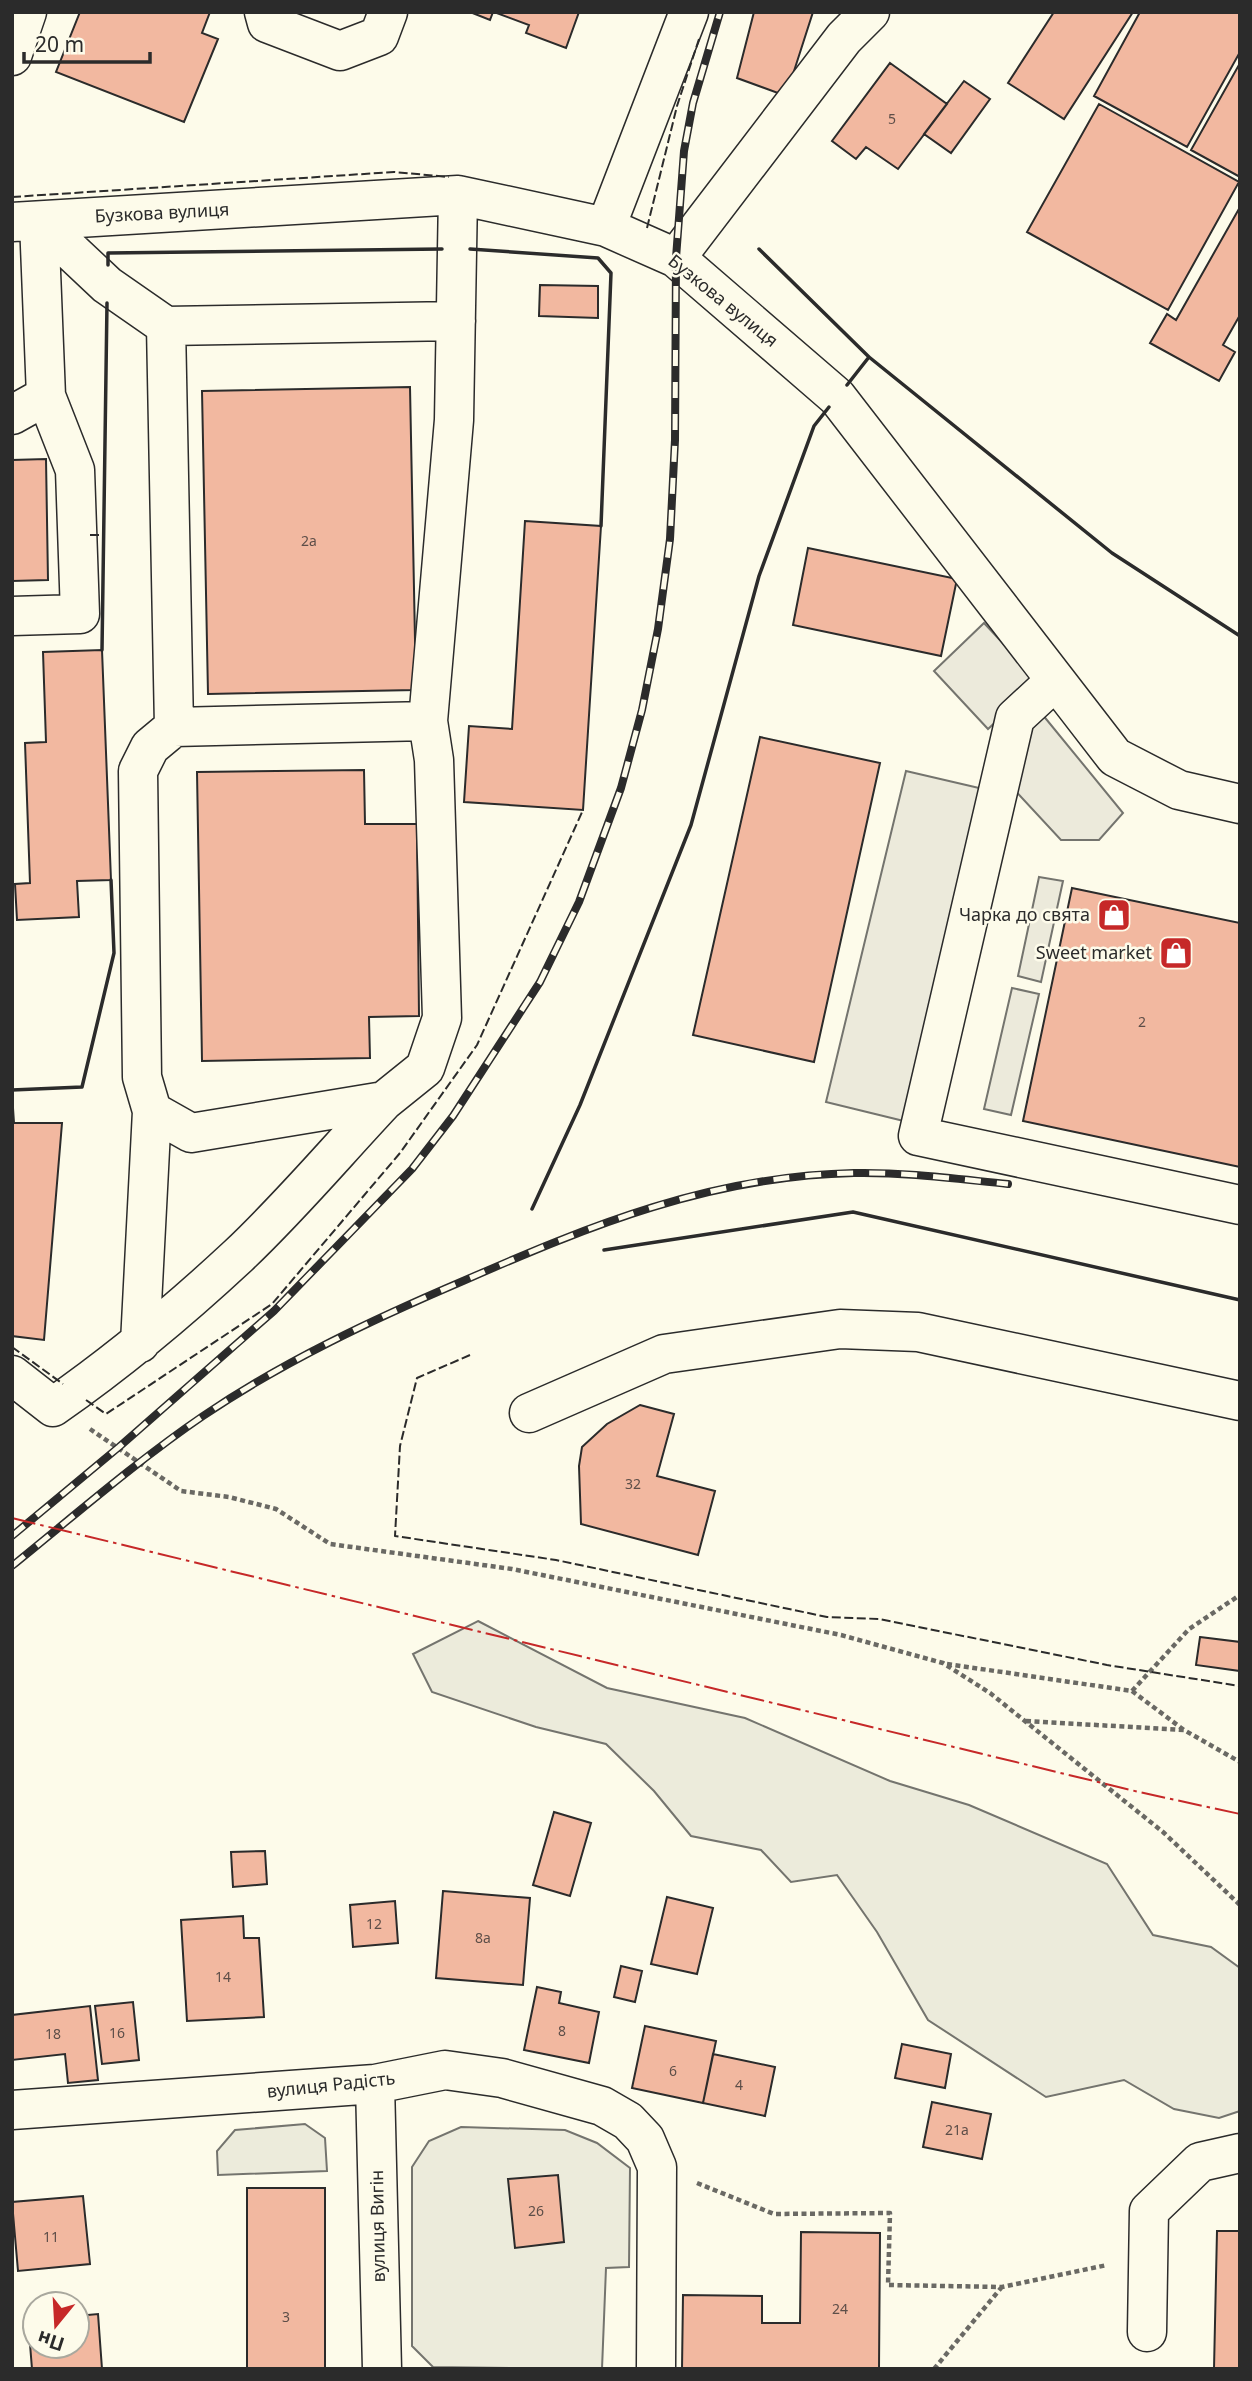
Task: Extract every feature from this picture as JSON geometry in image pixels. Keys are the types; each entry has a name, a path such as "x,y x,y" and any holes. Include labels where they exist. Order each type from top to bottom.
{"street":[{"path":"12,56 27,12"},
{"path":"264,12 267,23 340,51 379,36 388,12"},
{"path":"607,227 689,12"},
{"path":"676,258 844,38 870,12"},
{"path":"12,1375 53,1407 140,1343 240,1254 384,1101 425,1068 442,1018 434,760 428,721 454,420 458,195"},
{"name":"Бузкова вулиця","path":"26,222 458,195 607,227 676,258 837,397 1115,757 1179,790 1240,804"},
{"path":"26,222 107,285 166,326 456,321"},
{"path":"12,616 80,614 75,470 46,396 26,222"},
{"path":"166,326 173,727"},
{"path":"12,415 46,396"},
{"path":"1055,681 1016,718 918,1136 1240,1205"},
{"path":"140,1343 152,1111 142,1077 138,771 150,747 173,727 428,721"},
{"path":"152,1111 191,1133 384,1101"},
{"path":"529,1413 664,1354 840,1329 918,1332 1240,1401"},
{"name":"вулиця Радість","path":"12,2110 375,2084 444,2070 502,2078 602,2106 628,2120 645,2140 657,2167"},
{"name":"вулиця Вигін","path":"375,2084 382,2369"},
{"path":"1147,2332 1149,2211 1200,2162 1240,2153"},
{"path":"656,2369 657,2167"}],"path":[{"path":"53,1407 119,1447 181,1491 229,1497 276,1509 330,1544 512,1569 841,1635 943,1663 1132,1691 1184,1730 1240,1762"},
{"path":"1132,1691 1189,1629 1240,1595"},
{"path":"943,1663 990,1693 1163,1832 1240,1905"},
{"path":"1025,1721 1184,1730"},
{"path":"657,2167 774,2214 890,2213 888,2285 1002,2287 1148,2256"},
{"path":"934,2369 1002,2287"}],"shaded area":[{"path":"984,623 1039,682 988,729 934,671"},
{"path":"1042,714 1123,813 1099,840 1061,840 1010,785 1022,732"},
{"path":"906,771 992,791 912,1123 826,1102"},
{"path":"1039,877 1063,881 1041,982 1018,976"},
{"path":"1012,988 1039,994 1011,1115 984,1109"},
{"path":"478,1621 607,1688 745,1718 890,1781 969,1805 1107,1864 1153,1935 1211,1947 1240,1968 1240,2111 1219,2118 1174,2109 1124,2080 1046,2097 928,2020 877,1932 837,1875 791,1882 761,1850 691,1836 654,1791 606,1744 536,1727 432,1692 413,1654"},
{"path":"305,2124 325,2138 327,2171 218,2175 217,2151 235,2130"},
{"path":"461,2127 565,2130 597,2143 630,2168 629,2267 606,2268 602,2369 433,2367 412,2346 412,2167 429,2141"}],"building":[{"path":"80,12 210,12 202,33 218,39 184,122 56,72"},
{"path":"470,12 493,12 490,20"},
{"path":"494,12 579,12 566,48 526,33 529,25"},
{"path":"754,12 813,12 786,96 737,78"},
{"path":"1054,12 1133,12 1064,119 1008,83"},
{"path":"1140,12 1240,12 1240,52 1187,147 1094,96"},
{"path":"890,63 947,104 898,169 866,147 856,159 832,141"},
{"path":"1240,63 1240,177 1191,150"},
{"path":"964,81 990,99 951,153 924,134"},
{"path":"1099,104 1239,182 1168,310 1027,232"},
{"path":"1240,207 1240,315 1223,345 1235,352 1219,381 1150,343 1167,314 1176,320"},
{"path":"540,285 598,286 598,318 539,316"},
{"path":"410,387 416,690 208,694 202,391"},
{"path":"46,459 48,580 12,581 12,460"},
{"path":"525,521 601,526 583,810 464,802 469,726 512,729"},
{"path":"808,548 957,579 941,656 793,625"},
{"path":"102,650 111,880 77,881 79,917 17,920 15,884 30,883 25,743 46,742 43,652"},
{"path":"760,737 880,763 814,1062 693,1035"},
{"path":"364,770 365,824 417,824 419,1016 369,1017 370,1058 202,1061 197,772"},
{"path":"1072,888 1240,923 1240,1167 1023,1121"},
{"path":"12,1093 14,1123 62,1123 44,1340 12,1336"},
{"path":"640,1405 674,1414 657,1476 715,1491 698,1555 581,1524 579,1466 582,1447 607,1424"},
{"path":"1200,1637 1240,1642 1240,1671 1196,1665"},
{"path":"554,1812 591,1823 570,1896 533,1885"},
{"path":"265,1851 267,1884 233,1887 231,1852"},
{"path":"443,1891 530,1898 523,1985 436,1978"},
{"path":"667,1897 713,1908 697,1974 651,1964"},
{"path":"395,1901 398,1943 353,1947 350,1905"},
{"path":"243,1916 244,1938 259,1938 264,2017 187,2021 181,1920"},
{"path":"621,1966 642,1971 635,2002 614,1997"},
{"path":"537,1987 561,1992 559,2003 599,2012 589,2063 524,2050"},
{"path":"133,2002 139,2060 102,2064 95,2006"},
{"path":"90,2006 98,2080 68,2083 65,2054 12,2060 12,2015"},
{"path":"645,2026 716,2041 703,2103 632,2088"},
{"path":"902,2044 951,2054 945,2088 895,2078"},
{"path":"713,2054 775,2067 765,2116 703,2103"},
{"path":"932,2102 991,2114 982,2159 923,2147"},
{"path":"558,2175 564,2242 515,2248 508,2179"},
{"path":"247,2188 325,2188 325,2369 247,2369"},
{"path":"83,2196 90,2264 18,2271 12,2202"},
{"path":"1217,2231 1240,2231 1240,2369 1214,2369"},
{"path":"801,2232 880,2233 879,2369 682,2369 683,2295 762,2296 762,2323 800,2323"},
{"path":"98,2314 102,2369 32,2369 31,2360 91,2360 91,2315"}],"railway":[{"path":"12,1536 119,1447 274,1311 412,1169 453,1116 540,982 579,902 621,788 642,710 658,629 670,539 675,440 676,258 684,151 693,103 720,12"},
{"path":"12,1566 154,1451 265,1377 396,1310 558,1241 653,1207 701,1194 801,1176 893,1174 1008,1184"}],"fence":[{"path":"647,228 677,106 699,39"},
{"path":"12,197 394,172 449,177"},
{"path":"90,535 104,535"},
{"path":"86,1400 106,1414 272,1304 400,1153 477,1045 583,810"},
{"path":"12,1347 63,1384"},
{"path":"470,1355 417,1378 400,1446 395,1536 556,1560 827,1617 879,1619 1107,1665 1240,1686"}],"wall":[{"path":"108,265 108,253 442,249"},
{"path":"470,249 598,258 611,273 601,526"},
{"path":"759,249 869,357 847,385"},
{"path":"102,650 107,303"},
{"path":"869,357 1112,553 1240,636"},
{"path":"532,1209 580,1105 691,825 759,576 814,426 829,407"},
{"path":"12,1090 82,1087 114,953 111,880"},
{"path":"604,1250 853,1212 1240,1300"}],"power":[{"path":"12,1518 1139,1792 1240,1814"}],"place":[{"name":"Чарка до свята","path":"1114,915"},
{"name":"Sweet market","path":"1176,953"}]}
